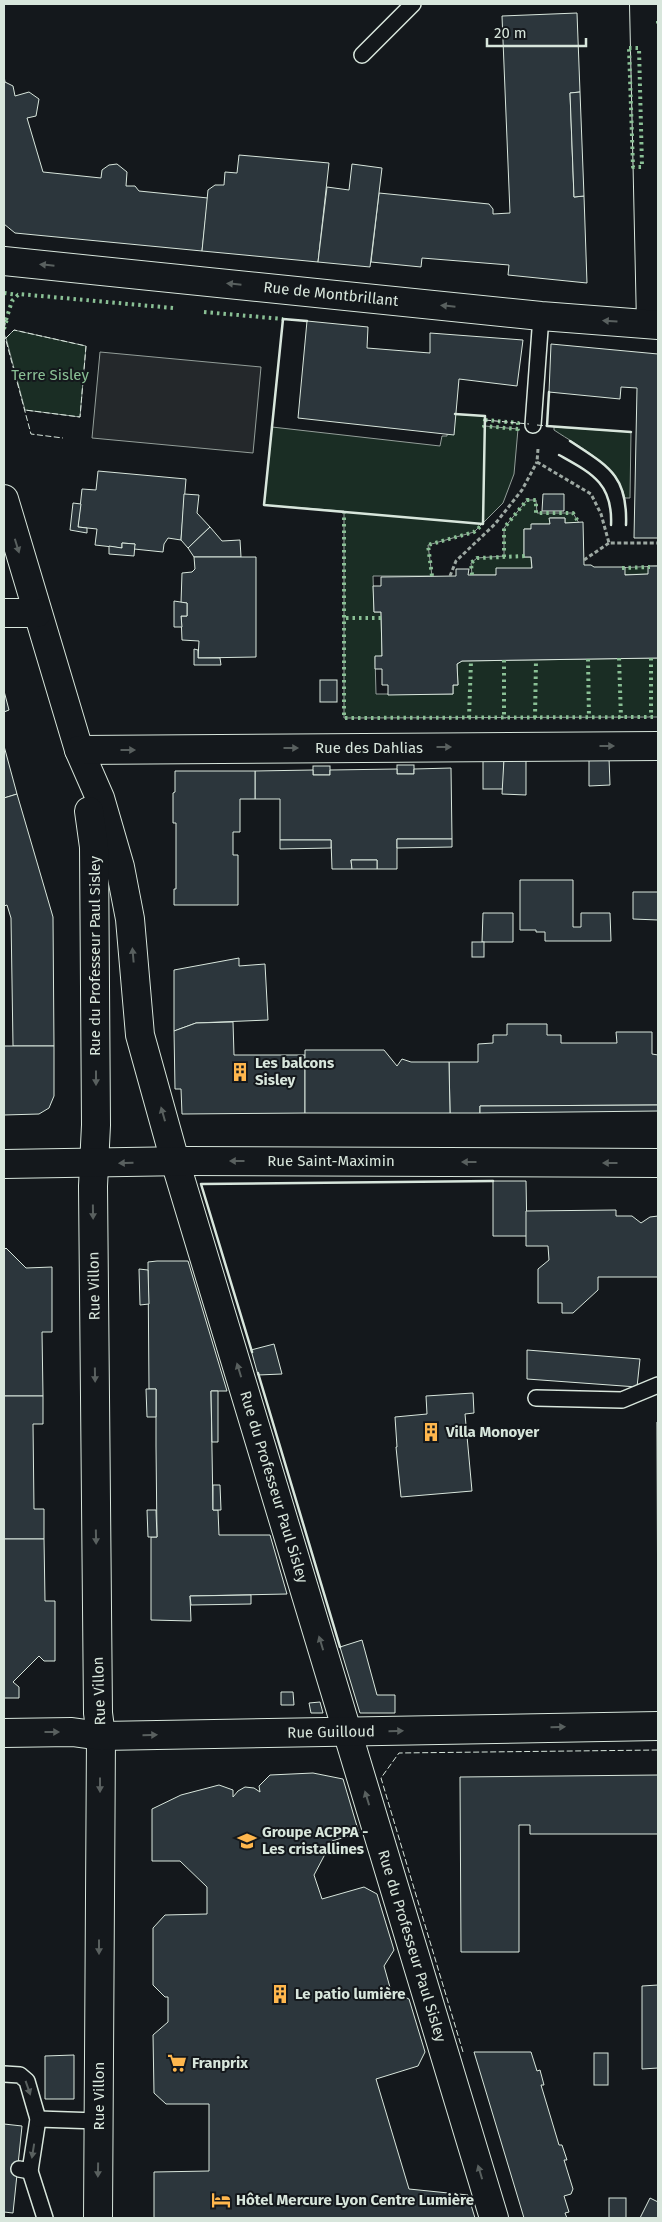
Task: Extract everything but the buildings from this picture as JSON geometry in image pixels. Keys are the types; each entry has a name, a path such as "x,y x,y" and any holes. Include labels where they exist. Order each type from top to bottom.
{"street":[{"path":"644,4 655,324"},
{"name":"Rue de Montbrillant","path":"4,261 542,316 655,324"},
{"name":"Rue du Professeur Paul Sisley","path":"4,499 79,750 100,798 120,867 130,919 140,1035 175,1161 494,2218"},
{"path":"4,614 37,613"},
{"name":"Rue des Dahlias","path":"79,750 658,746"},
{"name":"Rue du Professeur Paul Sisley","path":"79,750 94,847 95,1164"},
{"name":"Rue Saint-Maximin","path":"4,1164 95,1164 175,1161 658,1163"},
{"name":"Rue Villon","path":"95,1164 93,1196 98,1703 101,1736 98,2218"},
{"name":"Rue Guilloud","path":"4,1732 72,1732 101,1736 658,1726"}],"lane":[{"path":"362,55 413,4"},
{"path":"534,425 542,316"},
{"path":"536,1398 622,1400 658,1385"},
{"path":"4,2074 20,2075 27,2081 38,2119 24,2170 45,2218"},
{"path":"38,2119 98,2121"}],"path":[{"path":"450,576 456,561 495,524 522,490 537,462 538,444"},
{"path":"537,462 591,494 601,514 609,542"},
{"path":"584,560 609,542 658,543"}],"green space":[{"name":"Terre Sisley","path":"14,330 86,346 80,417 25,410 6,338"},
{"path":"449,414 485,416 485,426 518,429 514,474 503,503 474,532 428,545 432,576 373,576 374,612 381,612 382,656 375,657 376,694 453,694 453,685 458,685 457,664 462,661 658,658 658,717 344,718 344,511 264,505 272,427 440,446 442,436 447,436"},
{"path":"554,427 631,432 630,498 625,498 620,486 606,466 586,450 554,430"},
{"path":"527,500 536,500 537,513 573,513 579,523 565,523 565,518 550,518 550,524 532,524 531,529 524,529 524,557 531,557 532,575 472,575 471,563 477,558 504,556 504,528"},
{"path":"658,566 658,574 595,575 595,569"}],"shaded area":[{"path":"100,352 261,367 253,453 92,438"}],"hedge":[{"path":"629,48 639,48 642,167 633,167 629,48"},
{"path":"4,293 18,295"},
{"path":"6,320 12,301 19,294 173,308"},
{"path":"204,312 283,319"},
{"path":"4,329 7,319"},
{"path":"485,420 518,423 518,429 484,426 485,420"},
{"path":"504,557 504,528 527,500 536,500 536,513 573,513 579,523"},
{"path":"344,511 344,718 658,717"},
{"path":"432,576 428,545 474,532 483,524"},
{"path":"472,575 471,563 477,558 527,556"},
{"path":"622,568 650,567"},
{"path":"346,618 381,618"},
{"path":"619,658 621,718"},
{"path":"651,658 651,717"},
{"path":"588,659 589,718"},
{"path":"504,660 504,719"},
{"path":"535,718 536,660"},
{"path":"469,718 471,661"}],"fence":[{"path":"4,329 6,320"},
{"path":"6,338 14,330 86,346 80,417 25,410"},
{"path":"4,333 31,434 63,438"},
{"path":"485,420 529,424"},
{"path":"537,425 547,426"},
{"path":"463,2052 381,1778 399,1753 658,1750"}],"wall":[{"path":"307,321 283,319 264,505 483,524 485,416 455,414"},
{"path":"549,392 547,426 631,432"},
{"path":"570,441 605,465 613,474 623,494 626,508 626,525"},
{"path":"559,455 590,474 604,489 611,511 611,525"},
{"path":"252,1352 201,1184 493,1181"},
{"path":"258,1373 340,1647"}],"place":[{"name":"Les balcons Sisley","path":"240,1072"},
{"name":"Villa Monoyer","path":"431,1432"},
{"name":"Groupe ACPPA - Les cristallines","path":"247,1841"},
{"name":"Le patio lumière","path":"280,1994"},
{"name":"Franprix","path":"177,2063"},
{"name":"Hôtel Mercure Lyon Centre Lumière","path":"221,2200"}]}
